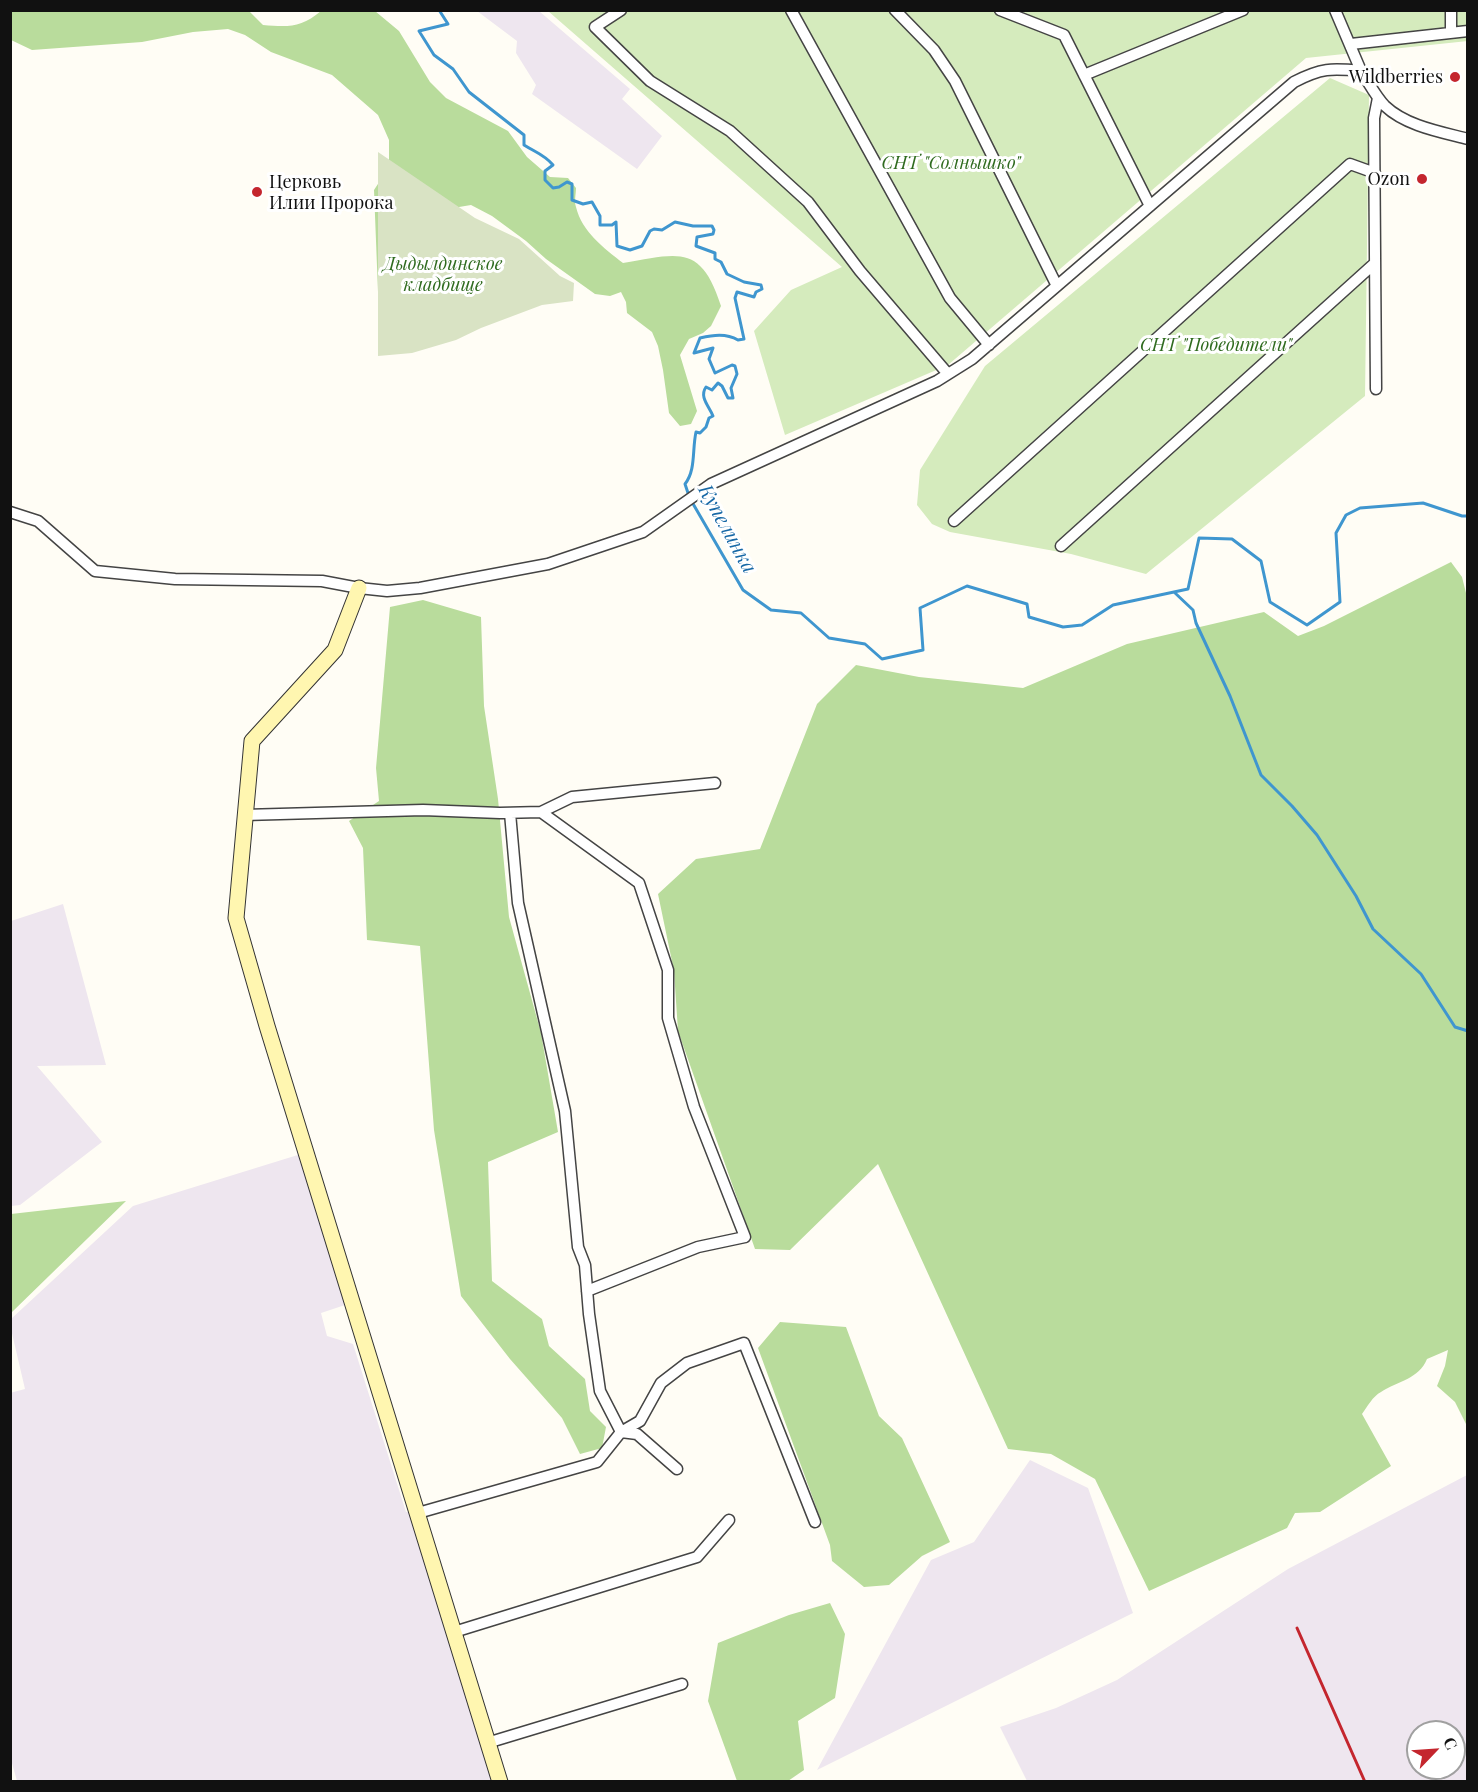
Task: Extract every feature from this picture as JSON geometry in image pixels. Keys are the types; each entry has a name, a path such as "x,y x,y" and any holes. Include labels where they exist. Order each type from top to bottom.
{"street":[{"path":"621,10 595,27 650,81 730,131 808,202 860,271 948,374"},
{"path":"791,10 951,298 989,345"},
{"path":"895,10 934,50 955,81 1057,286"},
{"path":"999,10 1064,35 1150,206"},
{"path":"1084,75 1243,10"},
{"path":"1335,10 1361,71 1378,98 1396,115 1467,139"},
{"path":"1451,10 1451,32"},
{"path":"1351,44 1467,31"},
{"path":"10,512 38,521 95,571 175,579 322,581 387,591 420,588 548,564 643,532 698,491 948,374 989,345 1294,82 1311,73 1332,68 1361,71"},
{"path":"1377,389 1374,118 1378,98"},
{"path":"954,521 1350,165 1375,173"},
{"path":"1061,546 1375,263"},
{"path":"359,588 335,650 252,741 236,918 267,1026 500,1782"},
{"path":"244,815 423,810 541,812 572,796 715,783"},
{"path":"541,812 639,883 668,970 668,1018 694,1107 745,1237 698,1247 587,1291"},
{"path":"510,813 518,903 565,1111 578,1246 585,1265 600,1391 621,1432"},
{"path":"418,1513 597,1462 621,1432 640,1421 661,1383 687,1363 744,1343 815,1522"},
{"path":"621,1432 638,1434 677,1469"},
{"path":"454,1632 697,1557 729,1520"},
{"path":"487,1743 682,1684"}],"shaded area":[{"path":"477,11 539,11 630,89 622,99 662,136 637,169 532,94 536,85 516,53 517,41"},
{"path":"63,904 106,1065 37,1066 102,1142 20,1205 11,1206 11,921"},
{"path":"301,1154 348,1304 321,1313 327,1336 353,1344 406,1512 412,1512 496,1781 17,1781 10,1756 10,1393 25,1389 11,1329 11,1319 133,1206"},
{"path":"1030,1460 1088,1488 1133,1613 817,1770 931,1560 974,1542"},
{"path":"1467,1475 1467,1781 1027,1781 1000,1727 1056,1708 1117,1680 1288,1569"}],"green space":[{"name":"СНТ \"Солнышко\"","path":"1467,10 1468,41 1306,58 948,365 785,435 754,331 791,290 842,267 548,11"},
{"path":"11,11 249,11 263,25 280,26 307,21 321,11 375,11 399,31 430,82 446,98 508,131 527,157 550,177 568,178 576,188 575,205 588,232 623,263 673,256 696,262 705,271 721,306 711,326 703,333 689,339 680,355 697,411 691,424 680,426 669,413 658,346 652,332 627,313 626,302 621,292 610,296 595,294 492,216 471,205 459,207 378,292 374,190 389,167 389,140 378,115 332,75 271,52 245,35 228,29 193,32 142,42 32,50 11,40"},
{"name":"СНТ \"Победители\"","path":"1330,78 1369,95 1365,396 1146,574 1071,554 950,532 932,524 917,505 920,470 985,366"},
{"name":"Дыдылдинское кладбище","path":"378,152 475,218 519,239 560,276 574,283 573,301 542,305 456,340 412,353 378,356"},
{"path":"1451,562 1462,577 1468,601 1467,1426 1455,1402 1437,1386 1445,1366 1448,1350 1427,1359 1419,1371 1378,1394 1362,1414 1391,1466 1320,1512 1295,1513 1287,1528 1149,1591 1095,1479 1051,1454 1008,1449 878,1164 790,1250 755,1249 678,1031 674,971 658,894 696,859 760,849 817,704 856,665 919,677 1023,688 1127,644 1264,612 1298,636 1324,626"},
{"path":"423,600 481,617 484,706 498,799 509,917 541,1033 558,1132 488,1162 492,1281 542,1319 549,1346 585,1379 590,1411 606,1427 602,1448 580,1454 562,1418 510,1359 461,1296 434,1130 420,946 367,940 363,848 349,821 379,801 376,768 390,607"},
{"path":"126,1201 11,1313 11,1214"},
{"path":"780,1322 846,1327 879,1416 902,1438 950,1542 922,1556 889,1585 864,1587 832,1561 830,1545 758,1348"},
{"path":"830,1603 845,1634 835,1698 798,1721 804,1770 788,1781 737,1781 708,1701 718,1643 789,1615"}],"waterway":[{"name":"Купелинка","path":"439,10 448,24 419,31 434,55 453,69 469,92 524,135 524,145 553,165 545,171 545,180 553,188 567,182 572,184 572,200 583,204 592,202 600,216 600,225 612,225 616,222 617,246 630,250 642,246 650,231 662,230 675,222 693,226 712,226 713,234 697,237 696,246 715,253 715,259 721,262 727,274 744,282 761,285 762,289 756,292 754,297 737,292 735,298 744,339 738,340 719,335 700,338 694,353 713,348 709,359 715,373 732,365 735,366 737,374 731,388 733,398 728,398 718,383 712,390 706,387 704,391 704,398 713,416 709,418 706,427 700,433 696,432 691,472 685,484 689,496"},
{"name":"Купелинка","path":"692,502 743,590 771,610 801,613 829,638 865,644 882,659 923,650 920,608 967,586 1027,604 1029,617 1063,627 1082,625 1113,605 1188,589 1199,538 1232,539 1261,561 1270,602 1307,625 1340,602 1336,533 1346,515 1360,508 1423,503 1468,516"},
{"path":"1174,592 1193,610 1196,623 1230,696 1261,775 1317,835 1356,896 1373,929 1421,974 1455,1027 1468,1031"}],"railway":[{"path":"1297,1628 1365,1782"}],"place":[{"name":"Wildberries","path":"1455,77"},
{"name":"Ozon","path":"1422,179"},
{"name":"Церковь Илии Пророка","path":"257,192"}]}
